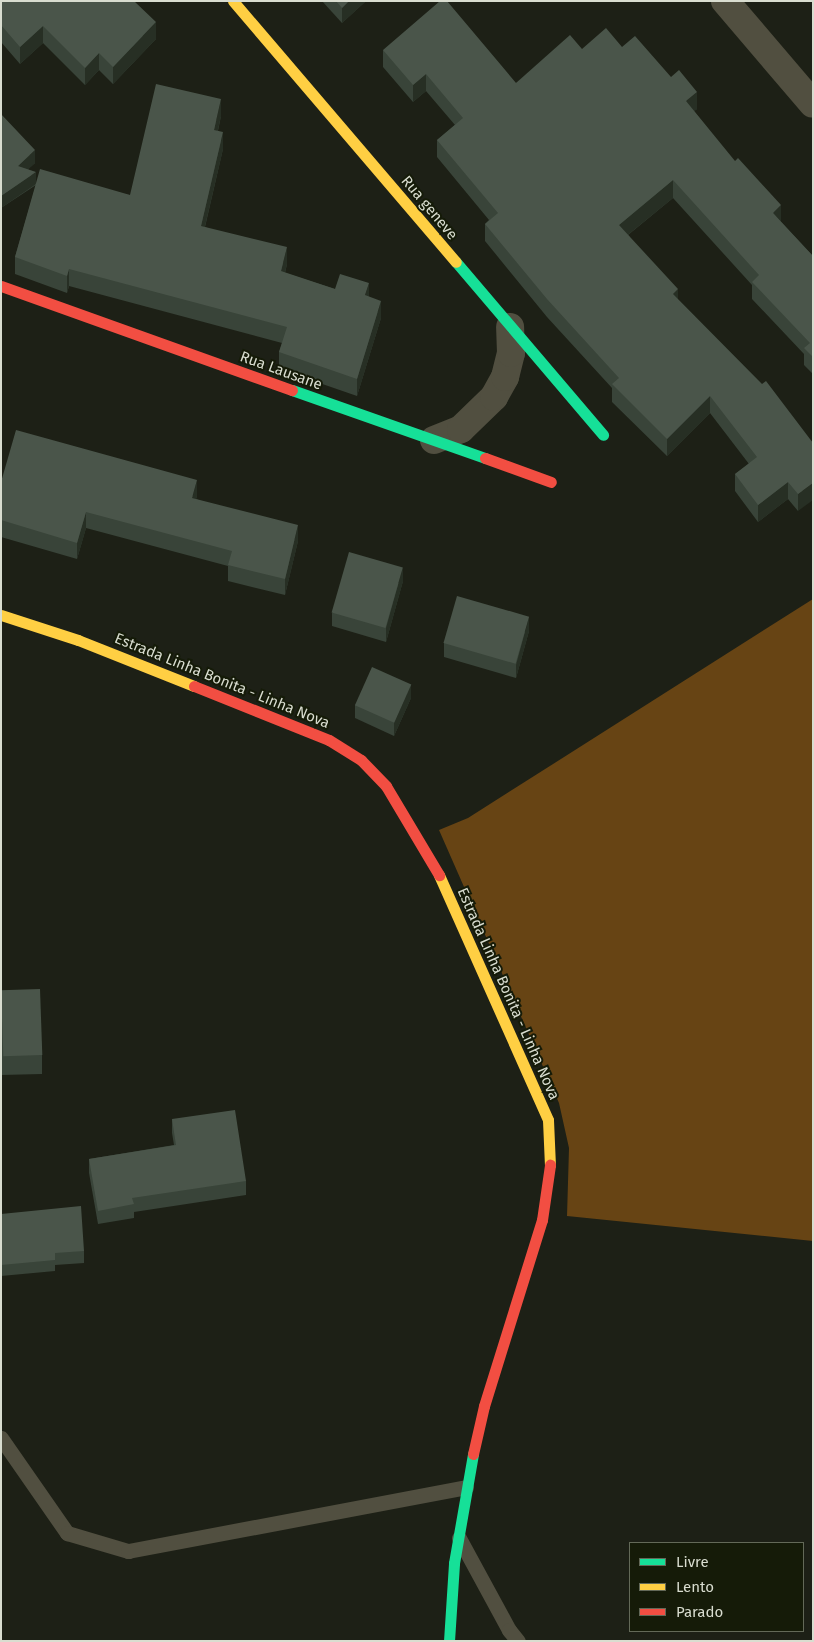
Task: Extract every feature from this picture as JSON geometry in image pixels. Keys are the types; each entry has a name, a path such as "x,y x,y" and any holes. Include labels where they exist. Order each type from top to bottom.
{"street":[{"name":"Rua geneve","path":"233,1 603,434"},
{"path":"725,1 813,104"},
{"name":"Rua Lausane","path":"1,286 363,417 551,482"},
{"path":"434,440 461,428 494,397 505,377 511,353 510,327"},
{"name":"Estrada Linha Bonita - Linha Nova","path":"1,615 78,640 329,740 361,760 386,786 431,858 548,1120 550,1164 542,1220 484,1406 466,1487 458,1536 449,1641"}],"lane":[{"path":"1,1438 67,1533 128,1550 466,1487"},
{"path":"458,1536 508,1630 518,1641"}],"shaded area":[{"path":"813,599 813,1241 567,1216 569,1148 559,1103 439,830 468,818"}],"building":[{"path":"1,1 134,1 156,22 113,67 99,53 85,68 43,26 20,47 1,25"},
{"path":"336,1 349,1 342,8"},
{"path":"440,1 447,1 516,83 570,35 582,49 606,28 622,47 635,36 671,77 679,70 697,92 686,101 735,161 738,158 781,205 773,213 813,255 813,357 804,348 810,343 752,282 759,275 673,180 619,225 678,289 673,294 762,384 766,381 813,443 813,483 798,494 788,482 758,505 735,474 757,457 710,396 667,439 612,384 619,378 547,299 485,224 498,213 437,140 463,118 426,74 413,85 383,50"},
{"path":"156,84 221,99 214,130 223,132 201,226 287,247 281,271 335,289 340,274 369,283 365,295 381,301 357,379 279,352 287,327 69,269 67,276 15,257 40,169 130,195"},
{"path":"1,114 35,150 18,166 36,172 1,196"},
{"path":"16,430 197,480 192,498 298,525 285,579 228,565 232,551 86,512 77,543 1,520 1,482"},
{"path":"349,552 403,567 385,628 332,613"},
{"path":"457,596 529,617 516,664 443,643"},
{"path":"372,667 411,684 394,723 355,705"},
{"path":"40,989 42,1055 3,1056 1,990"},
{"path":"235,1110 246,1181 132,1198 134,1204 98,1211 89,1159 176,1145 172,1119"},
{"path":"81,1206 84,1251 55,1253 55,1260 1,1265 1,1214"}],"traffic: fast":[{"path":"456,262 603,435"},
{"path":"292,390 485,458"},
{"path":"449,1641 454,1563 473,1454"}],"traffic: slow":[{"path":"233,1 456,262"},
{"path":"1,615 78,640 194,686"},
{"path":"439,875 548,1120 550,1165"}],"traffic: jam":[{"path":"1,286 292,390"},
{"path":"485,458 551,482"},
{"path":"194,686 329,740 361,760 386,786 439,875"},
{"path":"473,1454 484,1406 542,1220 550,1165"}]}
